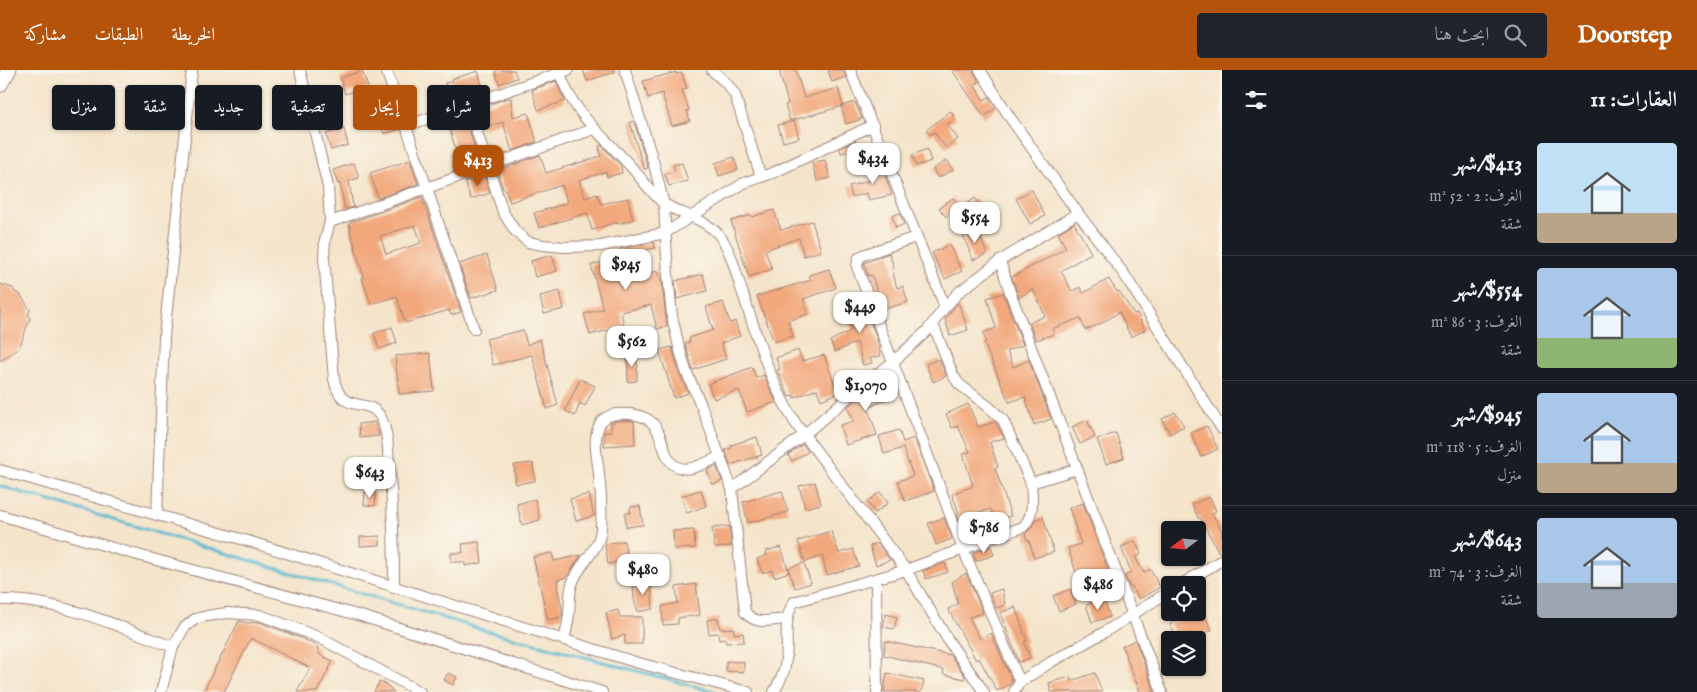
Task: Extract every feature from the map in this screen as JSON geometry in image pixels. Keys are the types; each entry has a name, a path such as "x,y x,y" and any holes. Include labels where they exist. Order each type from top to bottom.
{"main road":[{"path":"0,85 9,70"}],"street":[{"path":"156,515 164,338 192,70"},
{"path":"300,70 326,179 330,206 330,222 325,240 324,258 334,379 338,394 342,398 351,403 372,408 382,419 387,436 391,485 394,588"},
{"path":"386,70 391,85"},
{"path":"625,70 654,164 664,205 672,316 679,347 686,371 721,456 732,489 745,612 756,621 786,619"},
{"path":"712,70 727,84 735,95 761,177"},
{"path":"850,70 945,307"},
{"path":"980,70 1011,119 1078,214 1124,274 1222,429"},
{"path":"490,96 546,73 562,71 564,87 573,103 594,129 628,163 664,205 692,217 718,234 725,244 771,377 782,402 906,570 948,640 984,692"},
{"path":"476,130 503,212 515,231 528,242 544,246 564,247 602,246 665,233 744,183 803,159 873,125"},
{"path":"330,222 594,129"},
{"path":"407,130 474,328"},
{"path":"732,489 805,434 892,363 933,324 959,292 1000,261 1078,214"},
{"path":"916,237 863,255 859,257 857,263 892,363 906,395 963,549 1020,682"},
{"path":"1000,261 1010,292 1162,692"},
{"path":"774,692 782,678 786,658 786,619 794,602 906,570 1023,527 1030,516 1032,506 1031,483 1003,420 959,384 953,376 933,324"},
{"path":"564,640 573,584 579,568 600,539 602,528 600,474 596,445 596,434 599,424 606,417 614,414 646,418 654,423 662,438 669,459 675,466 682,469 697,466 721,456"},
{"path":"1031,483 1077,469"},
{"path":"0,470 248,541 635,662 748,692"},
{"path":"0,514 127,552 361,616 602,692"},
{"path":"1195,576 1222,560"},
{"path":"876,579 877,692"},
{"path":"1014,692 1020,682 1051,662 1103,634 1161,596"},
{"path":"0,600 17,599 52,606 95,618 173,647"},
{"path":"162,692 173,647 184,628 195,619 227,613 260,615 318,637 420,692"}],"building":[{"path":"495,70 514,70 517,78 499,84"},
{"path":"583,70 615,70 615,72 587,81"},
{"path":"779,70 796,70 804,98 838,88 843,106 790,121 785,105 788,104"},
{"path":"828,70 843,70 846,77 832,82"},
{"path":"952,70 973,70 979,82 974,85 984,100 989,97 996,108 984,117"},
{"path":"362,71 367,85 353,85 353,92 345,94 340,78"},
{"path":"478,71 482,85 446,85 445,83 453,81 452,79"},
{"path":"676,72 676,74 682,73 687,89 682,90 689,110 687,111 690,121 672,126 662,93 648,98 643,81"},
{"path":"556,81 565,101 538,110 532,90"},
{"path":"511,98 513,117 528,113 536,142 512,151 503,122 490,126 490,104"},
{"path":"855,102 862,119 846,124 841,106"},
{"path":"951,111 955,119 947,124 958,139 946,148 934,132 930,135 926,130"},
{"path":"634,121 648,168 644,169 630,122"},
{"path":"794,121 799,138 783,142 778,125"},
{"path":"343,129 348,145 331,150 326,134"},
{"path":"383,130 397,130 384,134"},
{"path":"450,130 469,130 479,162 461,169"},
{"path":"856,141 858,149 841,153 840,148"},
{"path":"601,145 621,166 622,173 607,177 606,172 579,180 585,198 597,194 601,204 628,198 633,220 617,224 617,222 592,230 587,213 539,228 534,213 567,203 562,185 510,202 505,188 503,189 497,171 540,155 546,173 601,156 599,146"},
{"path":"927,149 931,161 916,166 912,155"},
{"path":"734,157 738,170 719,176 715,163"},
{"path":"410,160 418,184 378,198 370,173"},
{"path":"825,160 830,178 817,181 812,163"},
{"path":"947,160 953,170 938,178 933,169"},
{"path":"354,163 359,178 349,181 353,207 345,209 340,183 338,184 333,170"},
{"path":"682,163 688,181 669,186 665,174 675,171 673,165"},
{"path":"881,165 892,195 869,200 867,193 852,197 849,186 872,180 869,168"},
{"path":"484,175 490,193 471,199 465,182"},
{"path":"1032,190 1045,216 1030,224 1016,199"},
{"path":"422,197 461,312 451,315 449,310 405,323 397,296 371,304 362,278 364,277 349,223","holes":["415,225 421,243 386,254 380,236"]},
{"path":"953,198 960,206 946,217 939,208"},
{"path":"975,198 984,210 972,218 964,206"},
{"path":"774,210 781,230 812,221 821,251 804,256 799,238 765,250 772,269 749,277 731,221"},
{"path":"900,213 904,224 896,228 892,216"},
{"path":"1074,223 1091,253 1061,271 1072,291 1080,287 1083,293 1109,279 1134,314 1137,313 1145,330 1131,337 1119,312 1102,323 1085,330 1080,318 1052,329 1054,334 1036,340 1029,323 1045,316 1033,289 1019,298 1012,277 1066,248 1058,233"},
{"path":"977,229 987,254 973,260 963,235"},
{"path":"654,242 655,248 638,252 642,275 658,271 662,283 667,326 657,329 651,305 621,312 624,326 590,335 584,314 603,309 591,265 620,258 620,249"},
{"path":"949,245 962,271 945,279 932,253"},
{"path":"889,253 894,268 892,269 897,288 903,286 908,302 881,310 874,293 877,292 872,275 868,276 864,263"},
{"path":"487,255 498,290 471,298 459,264"},
{"path":"552,255 557,271 535,277 531,261"},
{"path":"829,269 836,288 803,299 808,314 788,321 793,336 774,342 757,296 811,280 809,275"},
{"path":"703,274 707,291 677,299 675,281"},
{"path":"0,284 13,288 15,292 20,294 30,310 28,315 30,318 19,348 0,361"},
{"path":"560,291 564,309 544,314 540,296"},
{"path":"1003,293 1023,345 1007,351 1013,367 1029,360 1051,419 1034,425 1025,397 1009,402 984,343 986,342 983,333 996,328 987,298"},
{"path":"861,297 877,339 881,356 870,358 872,363 863,365 857,342 835,352 830,341 852,330 848,317 856,314 851,301"},
{"path":"723,302 730,323 735,321 740,336 721,343 726,359 693,370 685,343 690,342 689,338 713,330 706,307"},
{"path":"959,304 968,330 950,336 945,319"},
{"path":"392,327 397,343 379,349 374,333"},
{"path":"523,330 527,345 540,339 558,405 547,409 532,355 493,365 486,339"},
{"path":"653,333 657,350 640,354 635,337"},
{"path":"672,347 679,373 688,393 674,398 659,350"},
{"path":"798,350 802,361 824,355 838,393 821,400 817,389 794,398 793,395 789,397 777,370 780,369 776,358"},
{"path":"627,351 635,356 638,367 637,381 628,382"},
{"path":"430,353 434,391 399,394 395,356"},
{"path":"939,359 946,376 933,382 926,364"},
{"path":"752,367 756,378 764,375 776,402 747,412 739,390 714,399 708,384"},
{"path":"888,375 897,394 868,408 877,435 846,445 840,425 854,421 847,407"},
{"path":"580,379 595,386 585,406 580,403 575,416 565,411"},
{"path":"968,404 978,427 995,422 1004,438 990,442 998,467 995,468 1011,516 995,521 991,509 973,514 981,535 968,540 957,514 959,513 952,494 973,486 963,454 970,452 958,426 952,428 946,414"},
{"path":"1175,412 1184,426 1170,434 1162,419"},
{"path":"1087,420 1095,437 1080,444 1072,427"},
{"path":"634,421 635,444 604,446 604,432 611,432 611,423"},
{"path":"375,422 379,436 360,438 359,424"},
{"path":"1207,426 1218,449 1201,457 1191,433"},
{"path":"899,430 903,442 914,438 934,491 905,501 898,481 913,476 903,448 884,454 879,436"},
{"path":"1116,433 1124,458 1106,464 1097,439"},
{"path":"757,437 762,455 730,465 725,450 732,448 731,445"},
{"path":"803,444 808,452 792,461 788,455"},
{"path":"533,463 535,481 516,484 514,465"},
{"path":"716,466 722,481 712,485 707,470"},
{"path":"815,482 821,504 805,508 799,486"},
{"path":"701,490 706,506 687,513 681,496"},
{"path":"782,491 788,512 748,523 743,502"},
{"path":"365,492 376,493 375,506 364,505"},
{"path":"880,492 888,503 875,513 867,502"},
{"path":"589,494 594,516 576,521 570,499"},
{"path":"1210,497 1216,511 1212,513 1222,531 1222,553 1220,554 1206,529 1206,521 1202,521 1198,518 1192,504"},
{"path":"535,499 540,520 522,525 517,504"},
{"path":"1083,503 1116,592 1102,596 1098,582 1081,587 1068,548 1081,544 1069,508"},
{"path":"640,506 643,525 626,527 625,513 631,513 630,507"},
{"path":"1043,517 1054,552 1034,558 1029,540 1027,540 1025,534 1032,527 1036,519"},
{"path":"944,518 952,539 936,545 928,523"},
{"path":"729,526 731,546 715,548 712,528"},
{"path":"694,530 695,548 674,549 673,531"},
{"path":"831,531 839,553 853,549 859,566 827,575 822,556 805,562 798,541"},
{"path":"380,536 380,545 360,546 360,537"},
{"path":"624,541 628,560 608,564 605,544"},
{"path":"1135,541 1141,554 1135,557 1144,573 1150,569 1160,587 1139,599 1125,576 1131,572 1121,547"},
{"path":"479,542 482,563 465,566 465,562 451,562 451,553 463,553 462,544"},
{"path":"877,543 890,560 876,565 870,546"},
{"path":"991,546 994,555 976,561 973,553"},
{"path":"781,547 789,572 774,577 772,570 762,573 757,559 767,555 766,551"},
{"path":"552,553 554,561 581,555 567,577 557,580 562,617 548,620 533,557"},
{"path":"804,563 811,583 795,588 788,568"},
{"path":"945,563 948,572 926,579 923,571"},
{"path":"966,573 983,613 969,617 980,639 991,633 1012,681 1011,684 997,691 979,658 976,660 948,609 958,604 952,582"},
{"path":"651,582 653,609 638,612 634,599 633,583"},
{"path":"696,584 700,615 678,618 678,624 663,625 662,606 678,603 676,587"},
{"path":"1002,589 1005,605 996,608 990,593"},
{"path":"1070,589 1076,604 1059,611 1053,596"},
{"path":"1104,599 1110,617 1092,622 1086,605"},
{"path":"1015,607 1027,641 1024,642 1030,658 1019,662 1000,613"},
{"path":"618,610 620,617 642,617 642,644 625,644 625,635 612,639 606,613"},
{"path":"886,614 897,617 894,629 883,627"},
{"path":"718,618 720,629 734,628 734,634 743,633 744,642 726,643 725,639 719,640 718,633 709,634 707,620"},
{"path":"1206,618 1212,630 1206,633 1206,631 1174,631 1170,624 1176,621 1206,621"},
{"path":"239,621 259,622 317,646 320,655 333,661 317,692 297,692 310,668 251,638 224,692 203,692"},
{"path":"1135,640 1155,692 1140,692 1122,646"},
{"path":"885,641 950,655 965,676 964,679 943,674 944,670 884,655"},
{"path":"726,661 744,662 744,672 726,671"},
{"path":"448,673 457,677 453,685 444,680"},
{"path":"887,673 924,681 921,692 884,692"},
{"path":"1095,673 1102,692 1051,692 1049,683 1070,677 1071,681"},
{"path":"379,682 386,684 394,692 374,692"}],"waterway":[{"path":"0,486 487,631 716,692"}]}
